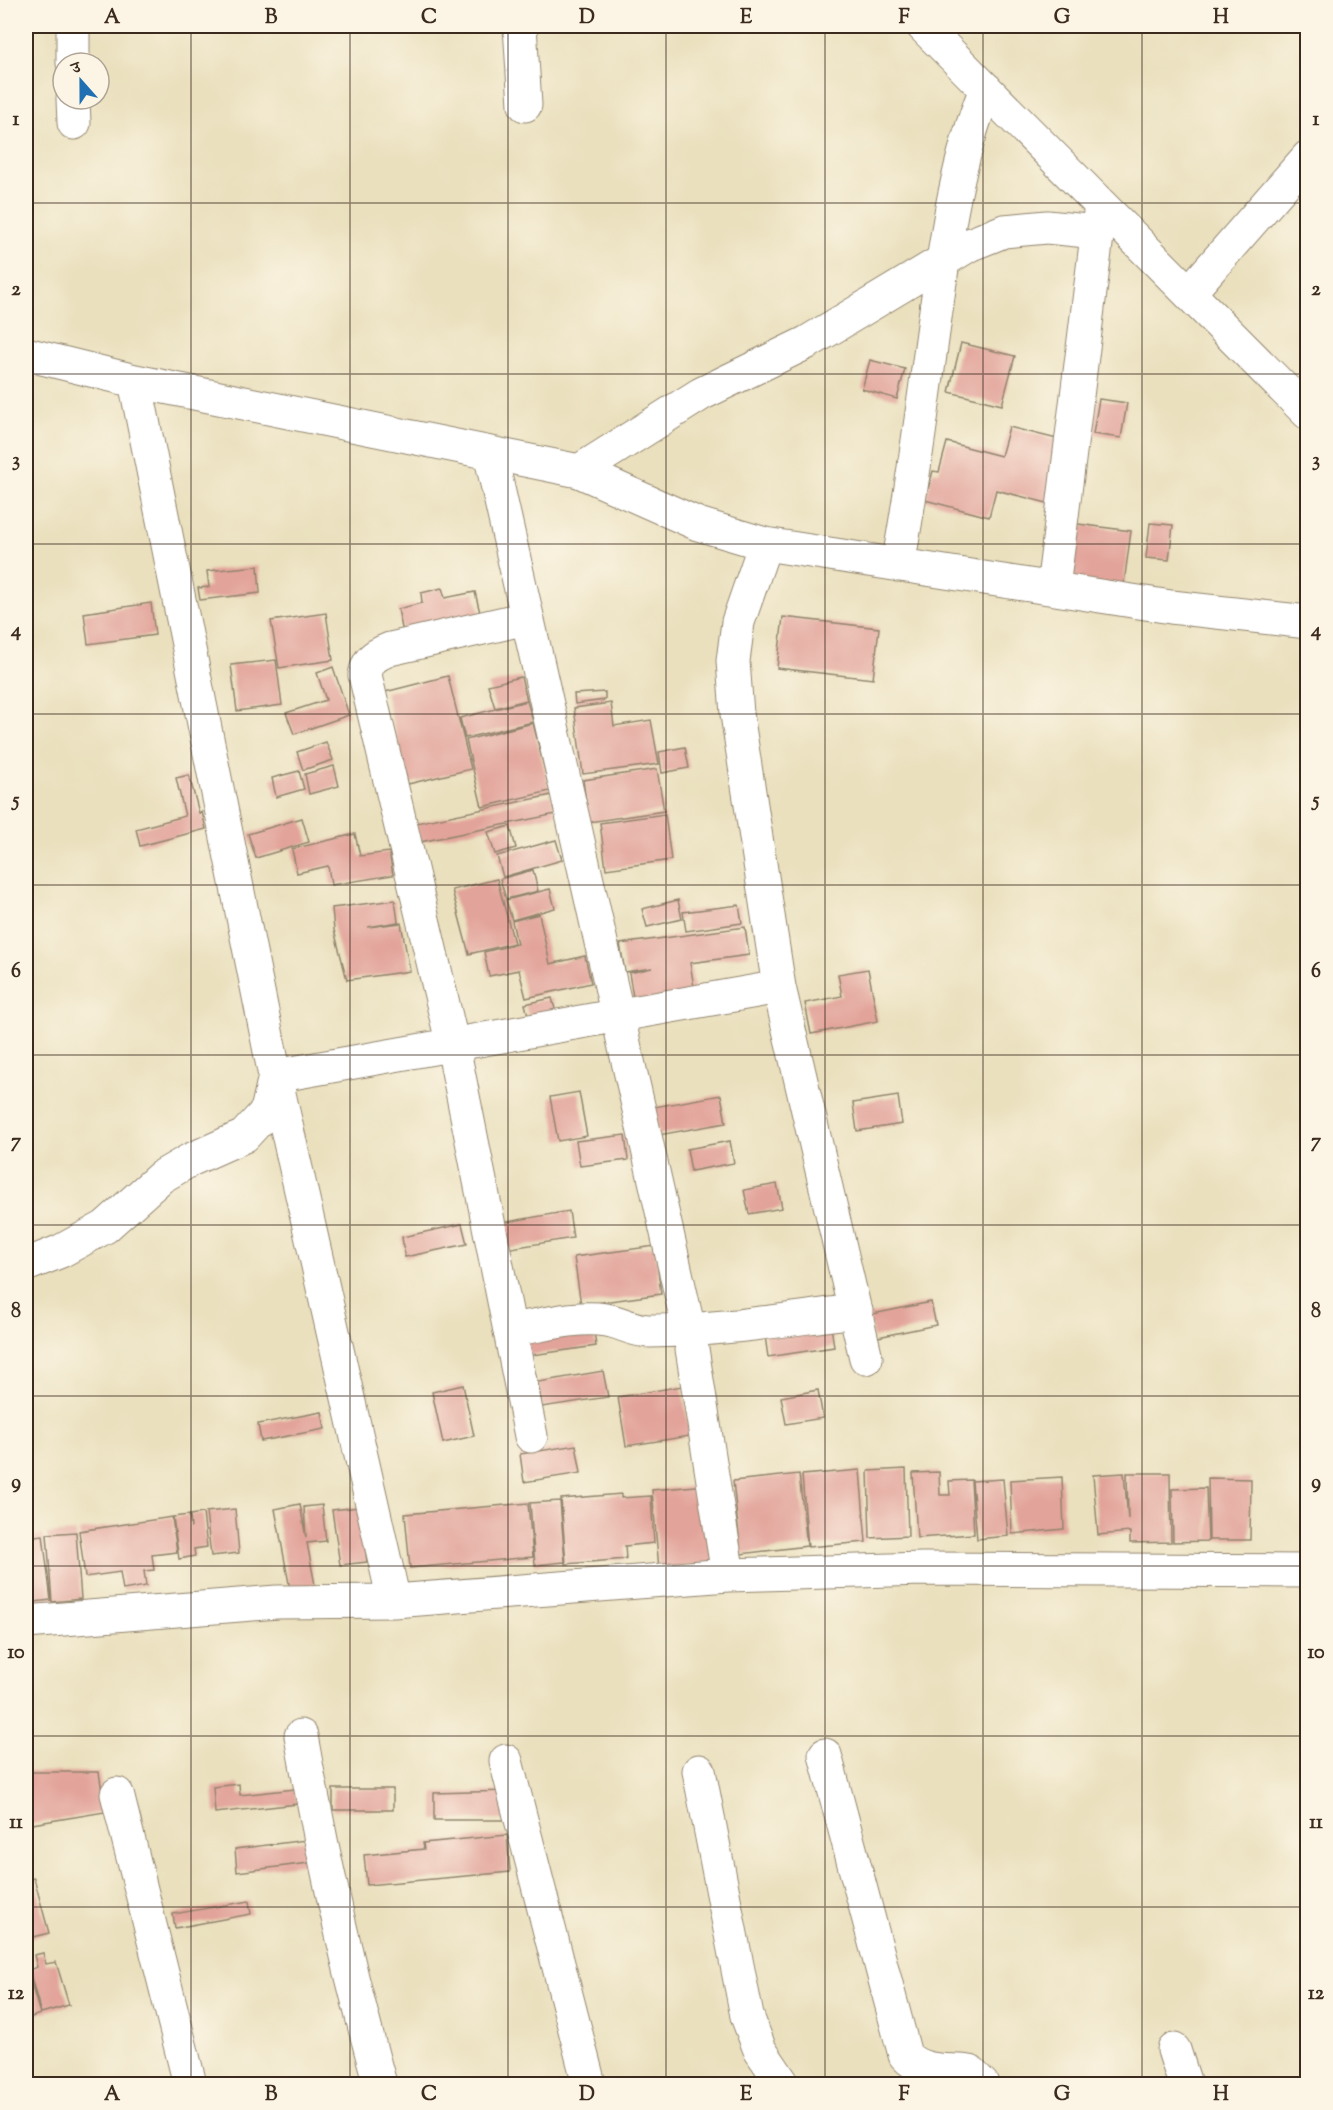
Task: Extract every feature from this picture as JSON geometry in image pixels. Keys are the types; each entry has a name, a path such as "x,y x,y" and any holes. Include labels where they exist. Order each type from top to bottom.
{"street":[{"path":"73,26 73,51"},
{"path":"520,26 525,105"},
{"path":"923,26 986,89 1099,218 1189,293 1308,413"},
{"path":"898,564 915,473 943,263 956,188 970,129 986,89"},
{"path":"1189,293 1308,157"},
{"path":"579,471 701,394 808,342 943,263 969,245 1004,231 1047,227 1099,218"},
{"path":"1053,588 1099,218"},
{"path":"26,354 135,381 579,471 698,524 765,544 1171,607 1308,622"},
{"path":"135,381 275,1076 394,1601"},
{"path":"490,453 619,1016 688,1330 728,1575"},
{"path":"765,544 738,622 733,661 737,714 779,987 866,1358"},
{"path":"527,618 390,649 375,655 367,664 365,675 453,1046 531,1437"},
{"path":"275,1076 779,987"},
{"path":"26,1265 61,1251 105,1227 161,1177 190,1160 244,1136 267,1110 275,1076"},
{"path":"510,1330 590,1319 608,1320 624,1328 646,1331 688,1330 856,1311"},
{"path":"26,1622 277,1602 394,1601 728,1575 922,1569 1308,1571"},
{"path":"301,1736 323,1857 350,1976 380,2085"},
{"path":"825,1755 905,2055 913,2064 924,2069 970,2072 982,2085"},
{"path":"506,1761 589,2085"},
{"path":"699,1771 747,2016 774,2083"},
{"path":"117,1794 190,2085"},
{"path":"1174,2050 1185,2085"}],"building":[{"path":"961,343 1015,356 1002,405 949,392"},
{"path":"870,360 905,369 897,399 862,389"},
{"path":"1099,399 1127,403 1121,438 1093,434"},
{"path":"1009,427 1065,441 1051,504 996,490 989,517 925,500 933,471 939,472 947,442 1001,456"},
{"path":"1070,523 1131,531 1123,591 1062,584"},
{"path":"1150,523 1173,525 1169,560 1146,558"},
{"path":"258,566 260,593 200,600 198,588 209,587 207,571"},
{"path":"442,588 445,598 475,592 481,617 403,633 398,609 422,603 421,593"},
{"path":"151,603 155,635 88,644 84,613"},
{"path":"326,613 333,660 279,668 271,621"},
{"path":"783,617 879,628 873,679 777,668"},
{"path":"276,660 282,705 237,711 231,665"},
{"path":"333,667 349,715 294,734 286,713 326,700 317,673"},
{"path":"448,676 471,769 408,784 385,692"},
{"path":"521,677 527,700 495,708 488,685"},
{"path":"605,692 605,700 575,704 574,694"},
{"path":"527,701 533,722 465,738 460,718"},
{"path":"611,703 614,726 651,720 659,764 583,774 574,708"},
{"path":"533,723 550,791 482,807 466,740"},
{"path":"326,742 333,760 303,770 297,752"},
{"path":"685,747 689,768 662,773 659,752"},
{"path":"334,766 339,786 309,794 305,774"},
{"path":"657,769 664,811 589,822 583,780"},
{"path":"299,771 304,789 276,797 272,778"},
{"path":"189,775 199,813 202,812 206,829 140,846 136,829 185,816 176,778"},
{"path":"552,795 556,814 420,842 416,823"},
{"path":"665,814 671,860 606,869 600,823"},
{"path":"302,818 309,842 256,858 248,834"},
{"path":"510,826 516,848 495,854 488,832"},
{"path":"355,834 360,856 389,852 393,875 331,885 328,866 297,873 292,849"},
{"path":"556,840 562,860 503,877 497,856"},
{"path":"533,870 538,891 506,899 500,879"},
{"path":"497,879 514,943 469,954 452,890"},
{"path":"550,889 555,908 512,920 506,900"},
{"path":"395,900 398,922 368,927 401,923 410,971 347,980 334,930 332,908"},
{"path":"678,900 682,919 647,927 642,909"},
{"path":"739,905 742,923 686,931 683,912"},
{"path":"539,914 550,964 585,956 591,983 526,998 519,970 489,976 484,952 517,944 512,921"},
{"path":"745,927 749,955 690,963 695,993 634,1003 629,973 652,968 625,972 620,944"},
{"path":"868,969 878,1021 811,1034 805,1003 842,996 838,974"},
{"path":"552,998 559,1024 532,1031 525,1004"},
{"path":"579,1092 587,1136 558,1141 550,1097"},
{"path":"721,1095 726,1123 659,1135 654,1107"},
{"path":"898,1096 902,1124 857,1131 853,1103"},
{"path":"625,1135 628,1160 580,1166 576,1141"},
{"path":"730,1141 734,1163 691,1171 687,1149"},
{"path":"777,1184 782,1208 749,1214 744,1190"},
{"path":"569,1211 573,1238 506,1249 501,1223"},
{"path":"462,1224 467,1244 405,1257 402,1237"},
{"path":"655,1246 661,1294 581,1305 574,1257"},
{"path":"931,1302 936,1325 873,1338 868,1315"},
{"path":"830,1319 834,1347 768,1357 764,1329"},
{"path":"593,1324 596,1346 525,1356 522,1335"},
{"path":"603,1371 608,1397 542,1407 538,1382"},
{"path":"463,1385 474,1436 443,1443 432,1392"},
{"path":"682,1386 690,1436 626,1446 618,1397"},
{"path":"818,1390 823,1418 786,1424 781,1397"},
{"path":"322,1412 325,1429 261,1441 258,1424"},
{"path":"576,1445 581,1473 524,1482 520,1454"},
{"path":"906,1469 908,1536 870,1538 868,1471"},
{"path":"860,1470 866,1542 808,1547 802,1475"},
{"path":"939,1472 940,1495 950,1495 949,1481 971,1480 974,1534 917,1538 913,1473"},
{"path":"1124,1473 1128,1519 1127,1473 1170,1473 1171,1542 1130,1543 1130,1532 1098,1535 1093,1475"},
{"path":"799,1474 807,1546 741,1554 733,1481"},
{"path":"1062,1477 1064,1529 1012,1534 1010,1480"},
{"path":"1208,1478 1251,1479 1250,1540 1209,1540"},
{"path":"1003,1479 1008,1536 977,1539 972,1481"},
{"path":"707,1485 714,1564 659,1569 652,1490"},
{"path":"1206,1488 1208,1541 1173,1542 1172,1489"},
{"path":"621,1494 621,1498 651,1496 654,1543 625,1546 626,1559 566,1564 561,1499"},
{"path":"560,1501 565,1562 535,1565 530,1503"},
{"path":"528,1503 533,1557 410,1568 405,1514"},
{"path":"300,1504 306,1538 304,1507 322,1505 326,1541 307,1543 315,1585 290,1589 275,1509"},
{"path":"359,1507 367,1562 340,1565 332,1510"},
{"path":"235,1509 239,1553 211,1556 206,1512"},
{"path":"203,1513 207,1547 194,1549 195,1556 179,1559 173,1517 189,1515 191,1528 190,1515"},
{"path":"172,1517 177,1552 152,1555 154,1570 144,1571 146,1586 123,1590 120,1572 85,1577 79,1531"},
{"path":"76,1532 81,1599 52,1602 47,1534"},
{"path":"43,1535 51,1600 26,1603 26,1537"},
{"path":"26,1772 99,1772 105,1812 26,1825"},
{"path":"239,1784 240,1795 295,1789 297,1804 215,1813 213,1787"},
{"path":"333,1789 393,1789 393,1810 333,1810"},
{"path":"509,1791 509,1820 434,1820 434,1793"},
{"path":"507,1835 510,1872 367,1885 364,1855 424,1849 423,1843"},
{"path":"306,1840 309,1863 237,1872 235,1849"},
{"path":"34,1878 49,1933 26,1939 26,1880"},
{"path":"249,1901 251,1914 175,1928 173,1914"},
{"path":"43,1953 46,1964 56,1962 69,2005 41,2013 29,1970 37,1967 34,1955"},
{"path":"26,1966 40,2014 26,2019"}]}
